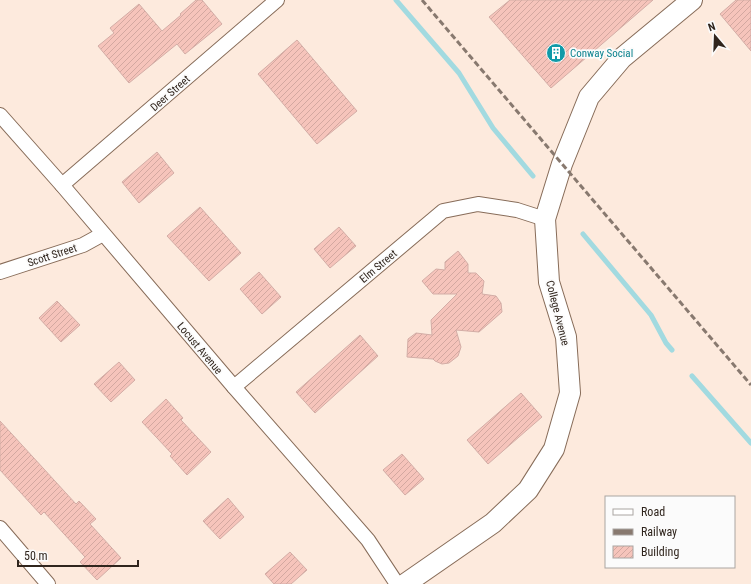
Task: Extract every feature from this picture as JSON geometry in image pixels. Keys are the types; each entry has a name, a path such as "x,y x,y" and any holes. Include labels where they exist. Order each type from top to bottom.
{"street":[{"name":"Deer Street","path":"62,185 277,0"},
{"name":"College Avenue","path":"405,584 493,523 528,490 554,449 570,393 566,337 550,282 545,219 562,164 589,97 622,58 679,4"},
{"name":"Locust Avenue","path":"0,115 62,185 234,388 368,540 397,584"},
{"name":"Elm Street","path":"234,388 443,211 478,204 517,210 545,219"},
{"name":"Scott Street","path":"0,272 83,245 103,234"},
{"path":"0,528 48,584"}],"building":[{"path":"196,0 202,0 222,24 185,54 177,44 129,83 98,46 114,33 110,28 139,4 162,31"},
{"name":"Conway Social","path":"510,0 653,0 551,88 489,17"},
{"path":"736,0 751,0 751,51 720,14"},
{"path":"297,40 357,111 317,144 258,74"},
{"path":"157,152 174,173 139,203 122,182"},
{"path":"200,207 241,253 209,281 167,236"},
{"path":"339,227 356,246 330,268 314,249"},
{"path":"458,251 468,264 468,273 476,273 484,281 482,294 496,296 501,303 502,312 479,332 456,330 461,347 458,356 449,363 442,364 433,359 407,357 408,339 416,333 432,335 431,320 457,294 433,294 422,281 436,269 445,270 445,262"},
{"path":"259,272 281,297 262,314 240,289"},
{"path":"57,301 80,325 61,342 39,318"},
{"path":"360,335 378,356 315,413 296,392"},
{"path":"119,362 135,380 111,402 94,384"},
{"path":"521,393 542,417 488,464 467,440"},
{"path":"166,399 183,418 181,420 211,452 187,475 170,456 172,454 142,422"},
{"path":"0,421 76,504 79,501 96,519 90,524 121,558 97,580 80,562 85,557 44,512 41,515 0,470"},
{"path":"402,454 424,479 405,495 383,470"},
{"path":"228,498 244,517 220,539 203,521"},
{"path":"290,552 307,570 291,584 274,584 265,574"}],"waterway":[{"path":"396,0 459,73 493,128 533,176"},
{"path":"583,234 651,315 666,343 672,350"},
{"path":"692,376 751,443"}],"railway":[{"path":"422,0 751,385"}],"place":[{"name":"Conway Social","path":"556,53"}]}
